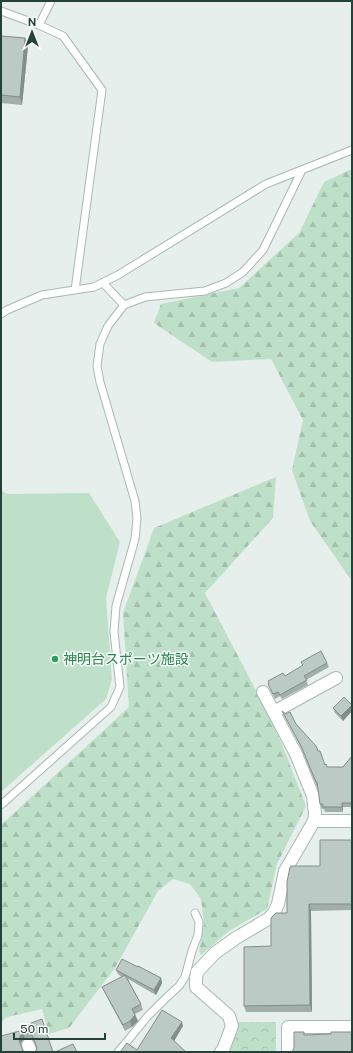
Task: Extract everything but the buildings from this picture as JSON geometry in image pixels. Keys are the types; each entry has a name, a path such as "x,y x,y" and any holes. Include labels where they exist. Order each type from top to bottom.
{"street":[{"path":"274,712 336,678"},
{"path":"221,1052 232,1026 229,1016 196,987 197,972 215,953 236,938 268,919 274,913 278,904 285,871 314,821 316,813 313,796 296,754 263,692"},
{"path":"314,821 352,821"},
{"path":"288,1052 288,1027 352,1027"}],"lane":[{"path":"39,24 51,1"},
{"path":"1,11 39,24 63,36 102,90 75,290"},
{"path":"1,314 7,310 42,296 94,287 103,283 266,184 352,150"},
{"path":"1,805 111,707 120,687 114,632 116,606 135,539 137,518 135,501 100,382 97,366 100,344 108,326 124,305 145,297 205,291 226,283 243,272 263,250 302,170"},
{"path":"103,283 124,305"},
{"path":"118,1052 128,1038 147,1017 179,986 185,978 198,935 199,922 194,913"}],"green space":[{"path":"352,169 352,581 310,521 292,470 303,420 271,359 212,362 154,323 161,304 239,288 299,233 324,182"},
{"path":"276,477 273,518 205,593 263,704 283,747 306,806 277,864 267,909 229,931 201,955 199,951 204,924 201,899 190,884 173,879 158,891 115,968 69,1028 49,1034 42,1009 7,1017 1,1022 1,825 129,707 123,613 154,528"},
{"name":"神明台スポーツ施設","path":"1,491 8,494 89,493 120,542 106,598 112,679 106,699 1,792"},
{"path":"239,1022 276,1022 276,1052 227,1052"}],"place":[{"name":"神明台スポーツ施設","path":"55,659"}]}
